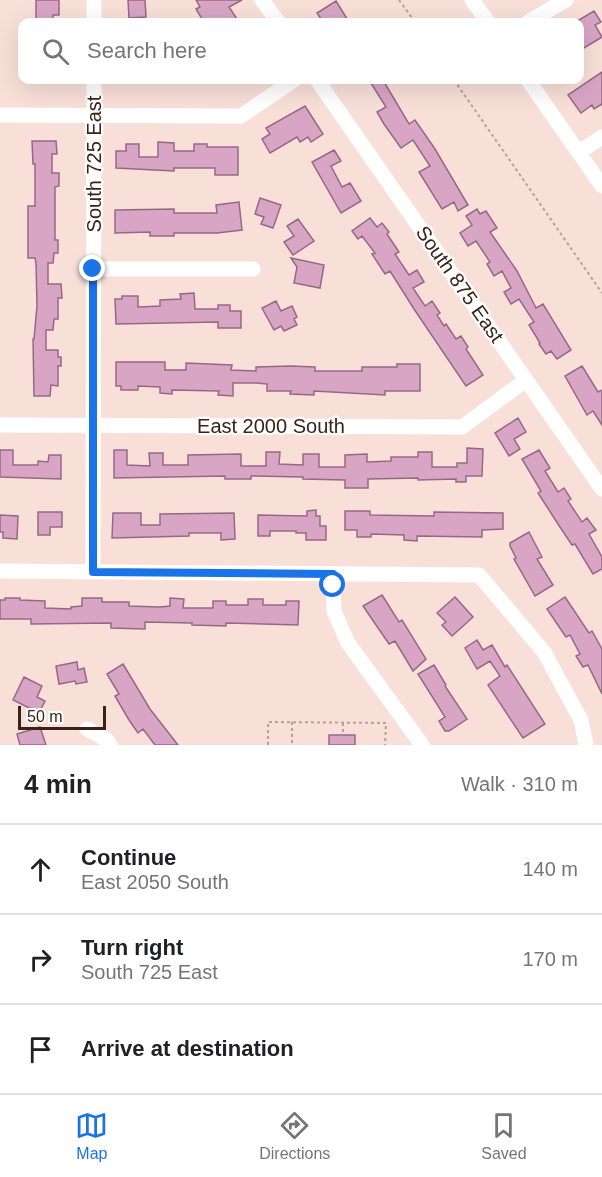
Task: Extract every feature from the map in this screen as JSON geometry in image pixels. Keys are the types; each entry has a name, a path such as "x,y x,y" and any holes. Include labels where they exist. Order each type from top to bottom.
{"street":[{"path":"94,0 94,18"},
{"path":"262,0 275,18"},
{"path":"472,0 485,18"},
{"path":"535,18 566,0"},
{"name":"South 725 East","path":"93,572 94,84"},
{"path":"0,115 241,116 288,84"},
{"name":"South 875 East","path":"320,84 602,489"},
{"path":"531,84 602,186"},
{"path":"579,152 602,137"},
{"path":"93,269 253,269"},
{"name":"East 2000 South","path":"0,425 462,427 526,380"},
{"path":"0,571 479,575 544,652 581,720 586,745"},
{"path":"333,574 334,611 348,643 422,745"},
{"path":"87,729 107,740 110,745"}],"path":[{"path":"399,0 412,18"},
{"path":"457,84 602,293"},
{"path":"268,745 268,722 292,722 386,723 385,745"},
{"path":"292,722 292,744"},
{"path":"343,723 343,735"}],"building":[{"path":"36,0 59,0 59,15 53,15 53,18 36,18"},
{"path":"128,0 145,0 146,17 129,18"},
{"path":"196,0 242,0 229,7 236,18 202,18 196,9 200,7"},
{"path":"336,1 347,18 320,18 317,13"},
{"path":"594,11 601,22 595,25 602,37 584,48 584,18"},
{"path":"602,72 602,104 594,109 592,105 581,113 568,95"},
{"path":"372,84 385,84 409,124 415,120 468,205 458,211 454,202 442,209 419,172 430,166 413,140 401,148 377,112 386,107"},
{"path":"305,106 323,134 311,142 308,137 300,142 297,137 270,153 262,139 270,134 266,128"},
{"path":"32,141 56,141 57,154 52,154 52,173 59,173 59,186 55,187 55,240 58,240 58,253 54,253 53,263 48,263 48,284 61,284 62,298 58,298 58,319 54,319 53,330 46,330 46,350 58,350 61,366 58,366 58,386 51,385 50,396 34,396 33,339 37,306 36,263 35,258 28,258 28,206 35,206 35,164 33,164"},
{"path":"158,142 174,143 174,151 194,151 194,144 207,144 207,147 238,147 238,175 215,175 215,168 174,168 174,171 116,168 116,151 126,151 126,144 139,144 139,157 158,157"},
{"path":"334,150 341,161 331,166 342,187 350,183 361,201 341,213 312,162"},
{"path":"260,198 281,205 273,228 261,224 264,217 255,214"},
{"path":"239,202 242,230 217,233 174,233 174,236 150,236 150,232 115,233 115,210 174,209 174,213 217,213 216,205"},
{"path":"477,209 480,214 486,211 497,228 490,232 517,271 536,308 543,304 571,350 557,359 551,351 546,354 539,344 529,325 534,322 519,299 511,304 504,292 511,288 502,271 494,276 487,264 490,262 476,241 468,246 460,233 472,225 466,216"},
{"path":"370,218 377,227 382,223 389,232 387,234 399,252 395,254 409,275 417,270 424,282 413,288 425,306 432,301 440,313 437,315 444,326 446,324 456,339 461,336 468,347 466,349 483,375 466,386 390,271 385,274 372,254 375,253 362,236 358,239 352,231"},
{"path":"298,219 314,241 293,255 284,242 294,236 287,226"},
{"path":"291,258 324,265 320,288 294,283 297,267"},
{"path":"194,293 195,309 218,309 218,305 230,305 230,311 241,311 241,328 218,328 218,322 116,324 115,299 122,299 122,296 138,296 138,307 160,306 160,300 181,299 180,294"},
{"path":"276,301 281,311 292,306 297,317 294,319 297,325 284,331 281,326 274,330 262,308"},
{"path":"116,362 165,362 165,370 186,370 186,363 232,365 231,370 256,371 256,367 291,366 315,367 315,371 362,371 362,367 397,367 397,364 420,364 420,391 385,391 385,395 314,391 314,395 290,394 291,391 267,391 267,384 256,383 233,383 233,396 218,395 219,391 172,390 172,394 160,393 160,387 138,386 138,390 121,390 121,386 116,386"},
{"path":"582,366 598,392 602,390 602,425 593,411 587,415 565,376"},
{"path":"518,418 526,432 514,439 520,449 509,456 495,433"},
{"path":"467,448 483,449 482,476 466,476 466,482 456,482 456,479 368,479 368,488 345,488 345,480 303,479 303,477 114,478 114,450 127,450 127,465 150,466 149,453 163,453 163,465 188,465 188,455 241,454 241,466 266,466 266,452 280,452 279,464 303,465 303,454 319,454 319,467 345,467 345,455 367,454 367,462 391,461 391,457 418,457 418,452 432,452 432,467 457,467 457,463 467,463"},
{"path":"0,450 13,450 13,465 38,465 38,461 48,462 49,455 61,455 61,479 0,477"},
{"path":"539,450 550,468 545,471 558,492 564,488 571,499 568,501 582,522 587,518 596,530 589,534 602,557 602,569 593,574 575,544 572,545 538,493 541,491 522,459"},
{"path":"316,510 316,516 320,516 320,526 326,526 326,540 306,540 306,533 296,533 296,531 270,531 270,536 258,536 258,515 307,516 307,511"},
{"path":"345,511 370,511 370,515 434,516 434,512 503,513 503,529 482,530 482,537 417,536 417,541 404,540 404,535 371,534 371,537 357,537 357,530 345,530"},
{"path":"38,512 62,512 62,527 50,527 50,535 38,535"},
{"path":"113,513 141,513 141,525 160,525 160,514 234,513 235,539 221,540 221,533 112,538"},
{"path":"0,515 18,516 17,539 3,538 3,532 0,532"},
{"path":"529,532 542,557 537,559 553,585 535,596 514,559 516,558 510,546 510,543"},
{"path":"382,595 399,622 402,620 426,659 413,671 395,641 389,644 363,606"},
{"path":"455,597 473,617 452,636 442,625 446,622 437,613"},
{"path":"565,597 589,633 592,631 602,649 602,694 588,665 583,667 576,656 580,654 570,635 566,637 547,609"},
{"path":"5,598 45,601 45,608 71,609 71,607 82,606 82,598 102,598 102,602 129,602 129,606 160,607 170,606 170,598 184,599 183,608 213,608 213,601 226,601 226,605 248,605 248,599 263,599 263,605 286,605 286,601 299,601 298,625 226,623 226,626 145,622 145,629 111,628 111,623 31,624 31,619 0,619 0,600 5,600"},
{"path":"477,640 483,650 492,645 545,724 523,738 488,685 500,676 490,661 477,669 465,648"},
{"path":"77,662 78,670 84,668 87,682 76,684 75,681 59,684 56,666"},
{"path":"123,664 150,709 178,745 155,745 143,729 138,733 129,720 115,696 119,694 107,674"},
{"path":"434,665 467,719 449,731 445,731 439,721 445,717 418,674"},
{"path":"24,677 42,686 37,697 45,701 39,713 13,700"},
{"path":"40,727 46,745 20,745 17,734"},
{"path":"329,735 355,735 355,745 329,745"}],"route":[{"path":"93,269 93,572 333,574 333,585"}]}
